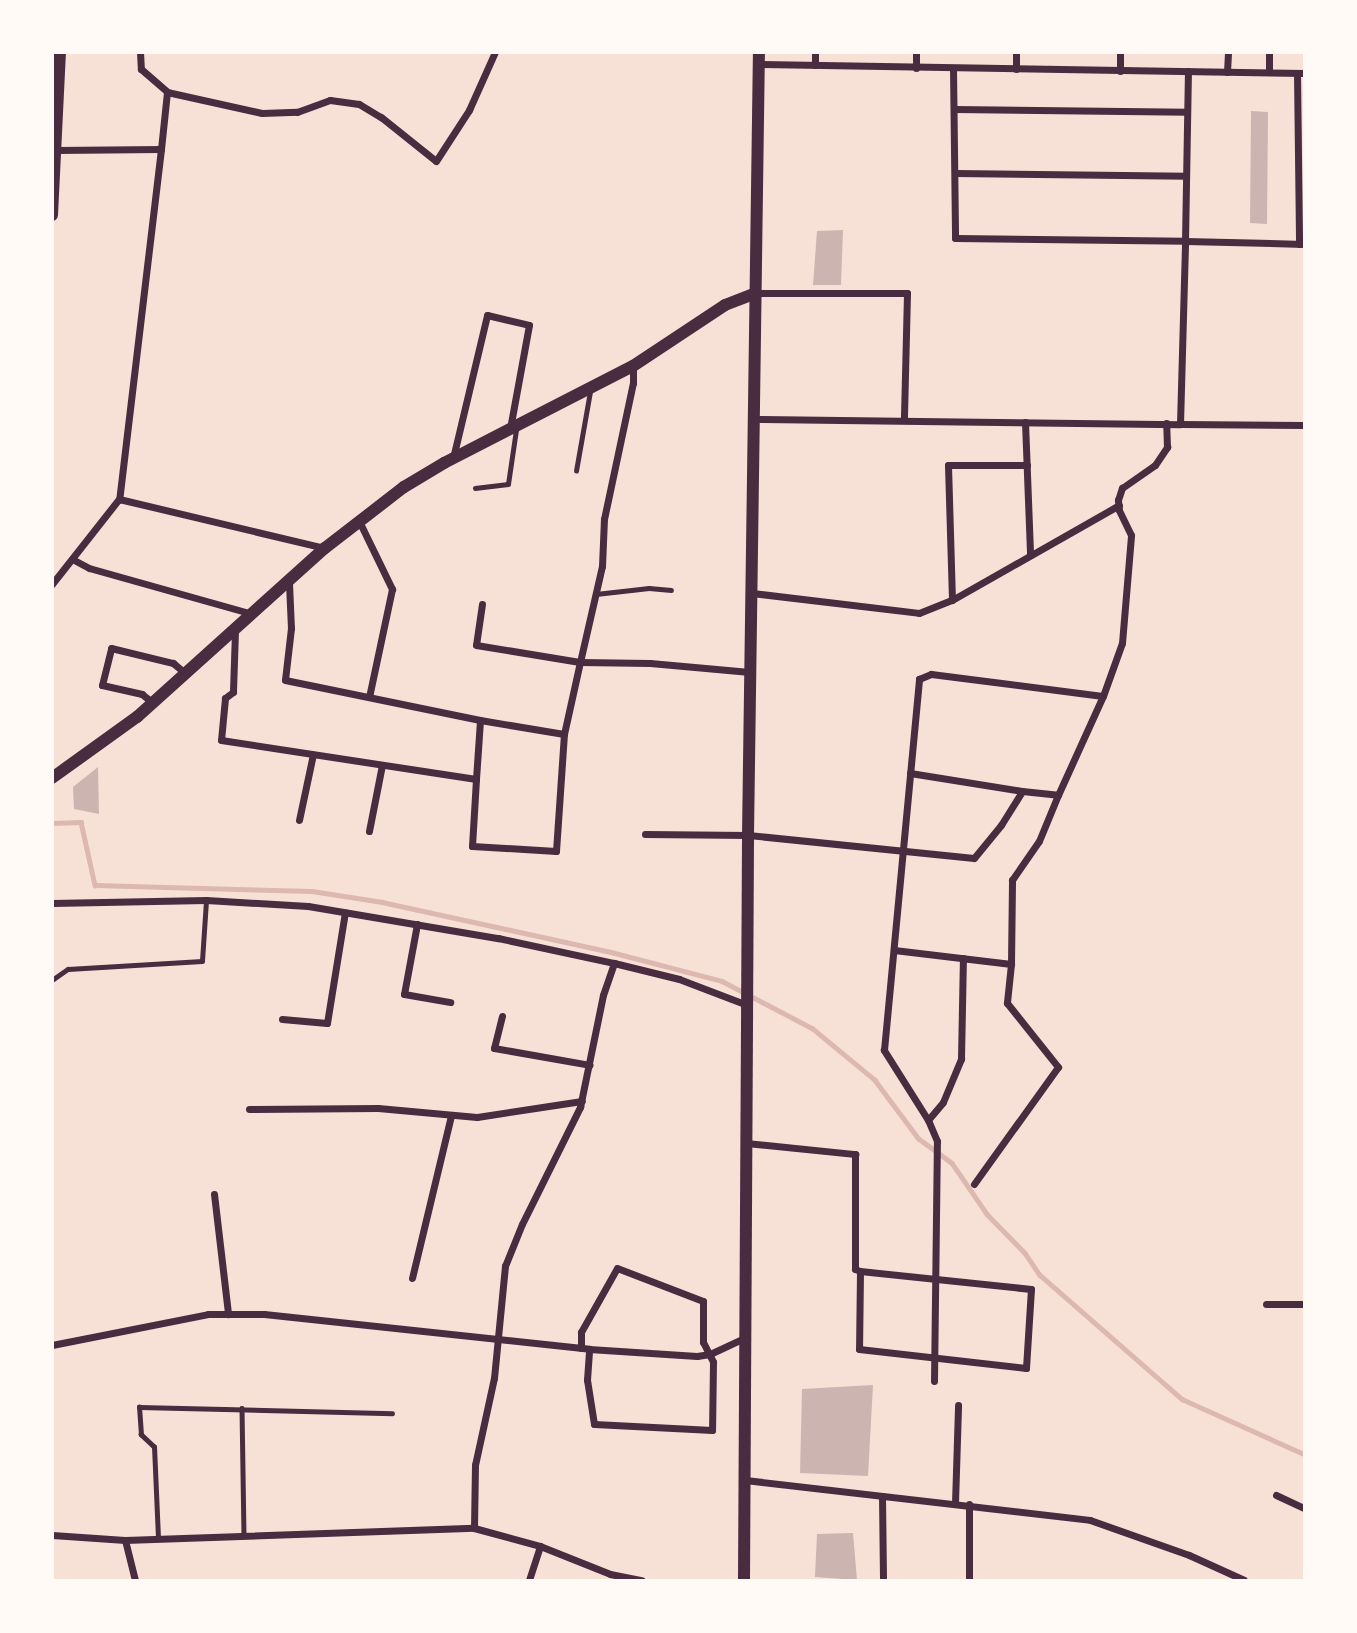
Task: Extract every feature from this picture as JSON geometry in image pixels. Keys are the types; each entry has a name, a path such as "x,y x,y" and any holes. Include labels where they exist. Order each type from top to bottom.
{"street":[{"path":"52,215 60,52"},
{"path":"140,52 141,69 167,92 262,113 297,112 330,100 359,104 381,117 436,161 469,110 495,52"},
{"path":"815,52 815,65"},
{"path":"916,52 916,68"},
{"path":"1016,52 1016,69"},
{"path":"1120,52 1120,71"},
{"path":"1227,72 1228,52"},
{"path":"1269,52 1269,72"},
{"path":"744,1580 748,835 759,58 815,65 916,68 953,68 1120,71 1269,72 1301,73 1301,244 955,239 953,68"},
{"path":"1180,424 1188,71"},
{"path":"52,584 74,560 119,499 167,92"},
{"path":"954,109 1187,112"},
{"path":"56,150 161,149"},
{"path":"955,173 1186,176"},
{"path":"52,778 153,703 325,548 404,487 453,458 633,366 725,305 756,293 906,293 904,420"},
{"path":"453,458 487,315 529,325 514,427"},
{"path":"480,720 472,846 556,851 564,734 602,566 604,519 633,383 633,366"},
{"path":"755,419 1304,425"},
{"path":"1025,422 1030,555"},
{"path":"974,1184 1058,1067 1007,1003 1011,964 1012,880 1039,841 1104,696 1122,643 1131,535 1119,505 1122,488 1155,465 1167,447 1166,423"},
{"path":"952,600 948,465 1027,465"},
{"path":"119,499 325,548"},
{"path":"752,593 919,613 952,600 1119,505"},
{"path":"359,521 392,589 369,697"},
{"path":"74,560 89,568 254,614"},
{"path":"289,583 291,628 285,680 480,720 564,734"},
{"path":"482,604 477,645 580,662 650,663 750,672"},
{"path":"235,630 233,692 225,698 222,740 475,779"},
{"path":"153,703 142,694 102,685 111,648 173,663 186,674"},
{"path":"934,1381 937,1141 928,1120 884,1050 919,679 931,674 1104,696"},
{"path":"299,820 313,754"},
{"path":"369,831 382,765"},
{"path":"910,773 1058,795"},
{"path":"645,834 748,835 974,858 1022,791"},
{"path":"52,903 206,900 308,906 498,937 679,979 747,1004"},
{"path":"282,1019 327,1023 345,912"},
{"path":"417,924 404,994 450,1002"},
{"path":"894,950 1011,964"},
{"path":"928,1120 943,1102 961,1059 963,958"},
{"path":"474,1528 475,1465 499,1340 505,1266 522,1224 582,1101 603,995 614,963"},
{"path":"502,1016 494,1048 590,1065"},
{"path":"249,1109 378,1108 477,1117 582,1101"},
{"path":"412,1278 452,1116"},
{"path":"746,1143 855,1154 855,1269 1031,1289 1026,1368 859,1349 860,1271"},
{"path":"214,1194 228,1314"},
{"path":"617,1268 703,1301 703,1342 710,1354 713,1362 712,1430 594,1424 581,1332 617,1268"},
{"path":"1266,1304 1304,1304"},
{"path":"52,1346 208,1314 264,1314 585,1349 710,1354 744,1338"},
{"path":"955,1503 958,1405"},
{"path":"745,1480 1090,1520 1176,1550 1244,1580"},
{"path":"1276,1495 1304,1508"},
{"path":"882,1496 883,1580"},
{"path":"969,1504 969,1580"},
{"path":"52,1535 125,1540 474,1528 540,1546 610,1574 641,1580"},
{"path":"125,1540 135,1580"},
{"path":"530,1580 540,1546"}],"lane":[{"path":"576,471 591,388"},
{"path":"475,488 508,484 514,427"},
{"path":"595,594 649,588 671,590"},
{"path":"52,980 68,969 202,961 206,900"},
{"path":"158,1539 154,1447 141,1435 139,1407 392,1413"},
{"path":"242,1408 244,1536"}],"building":[{"path":"1251,111 1268,112 1267,224 1250,223"},
{"path":"843,230 841,285 813,285 817,231"},
{"path":"98,767 99,814 74,809 73,787"},
{"path":"873,1385 868,1476 800,1473 802,1389"},
{"path":"853,1533 857,1580 815,1577 817,1534"}],"waterway":[{"path":"52,823 81,822 95,885 312,891 382,902 611,952 722,981 812,1028 875,1080 918,1138 952,1163 987,1214 1025,1253 1040,1275 1182,1399 1304,1454"}]}
